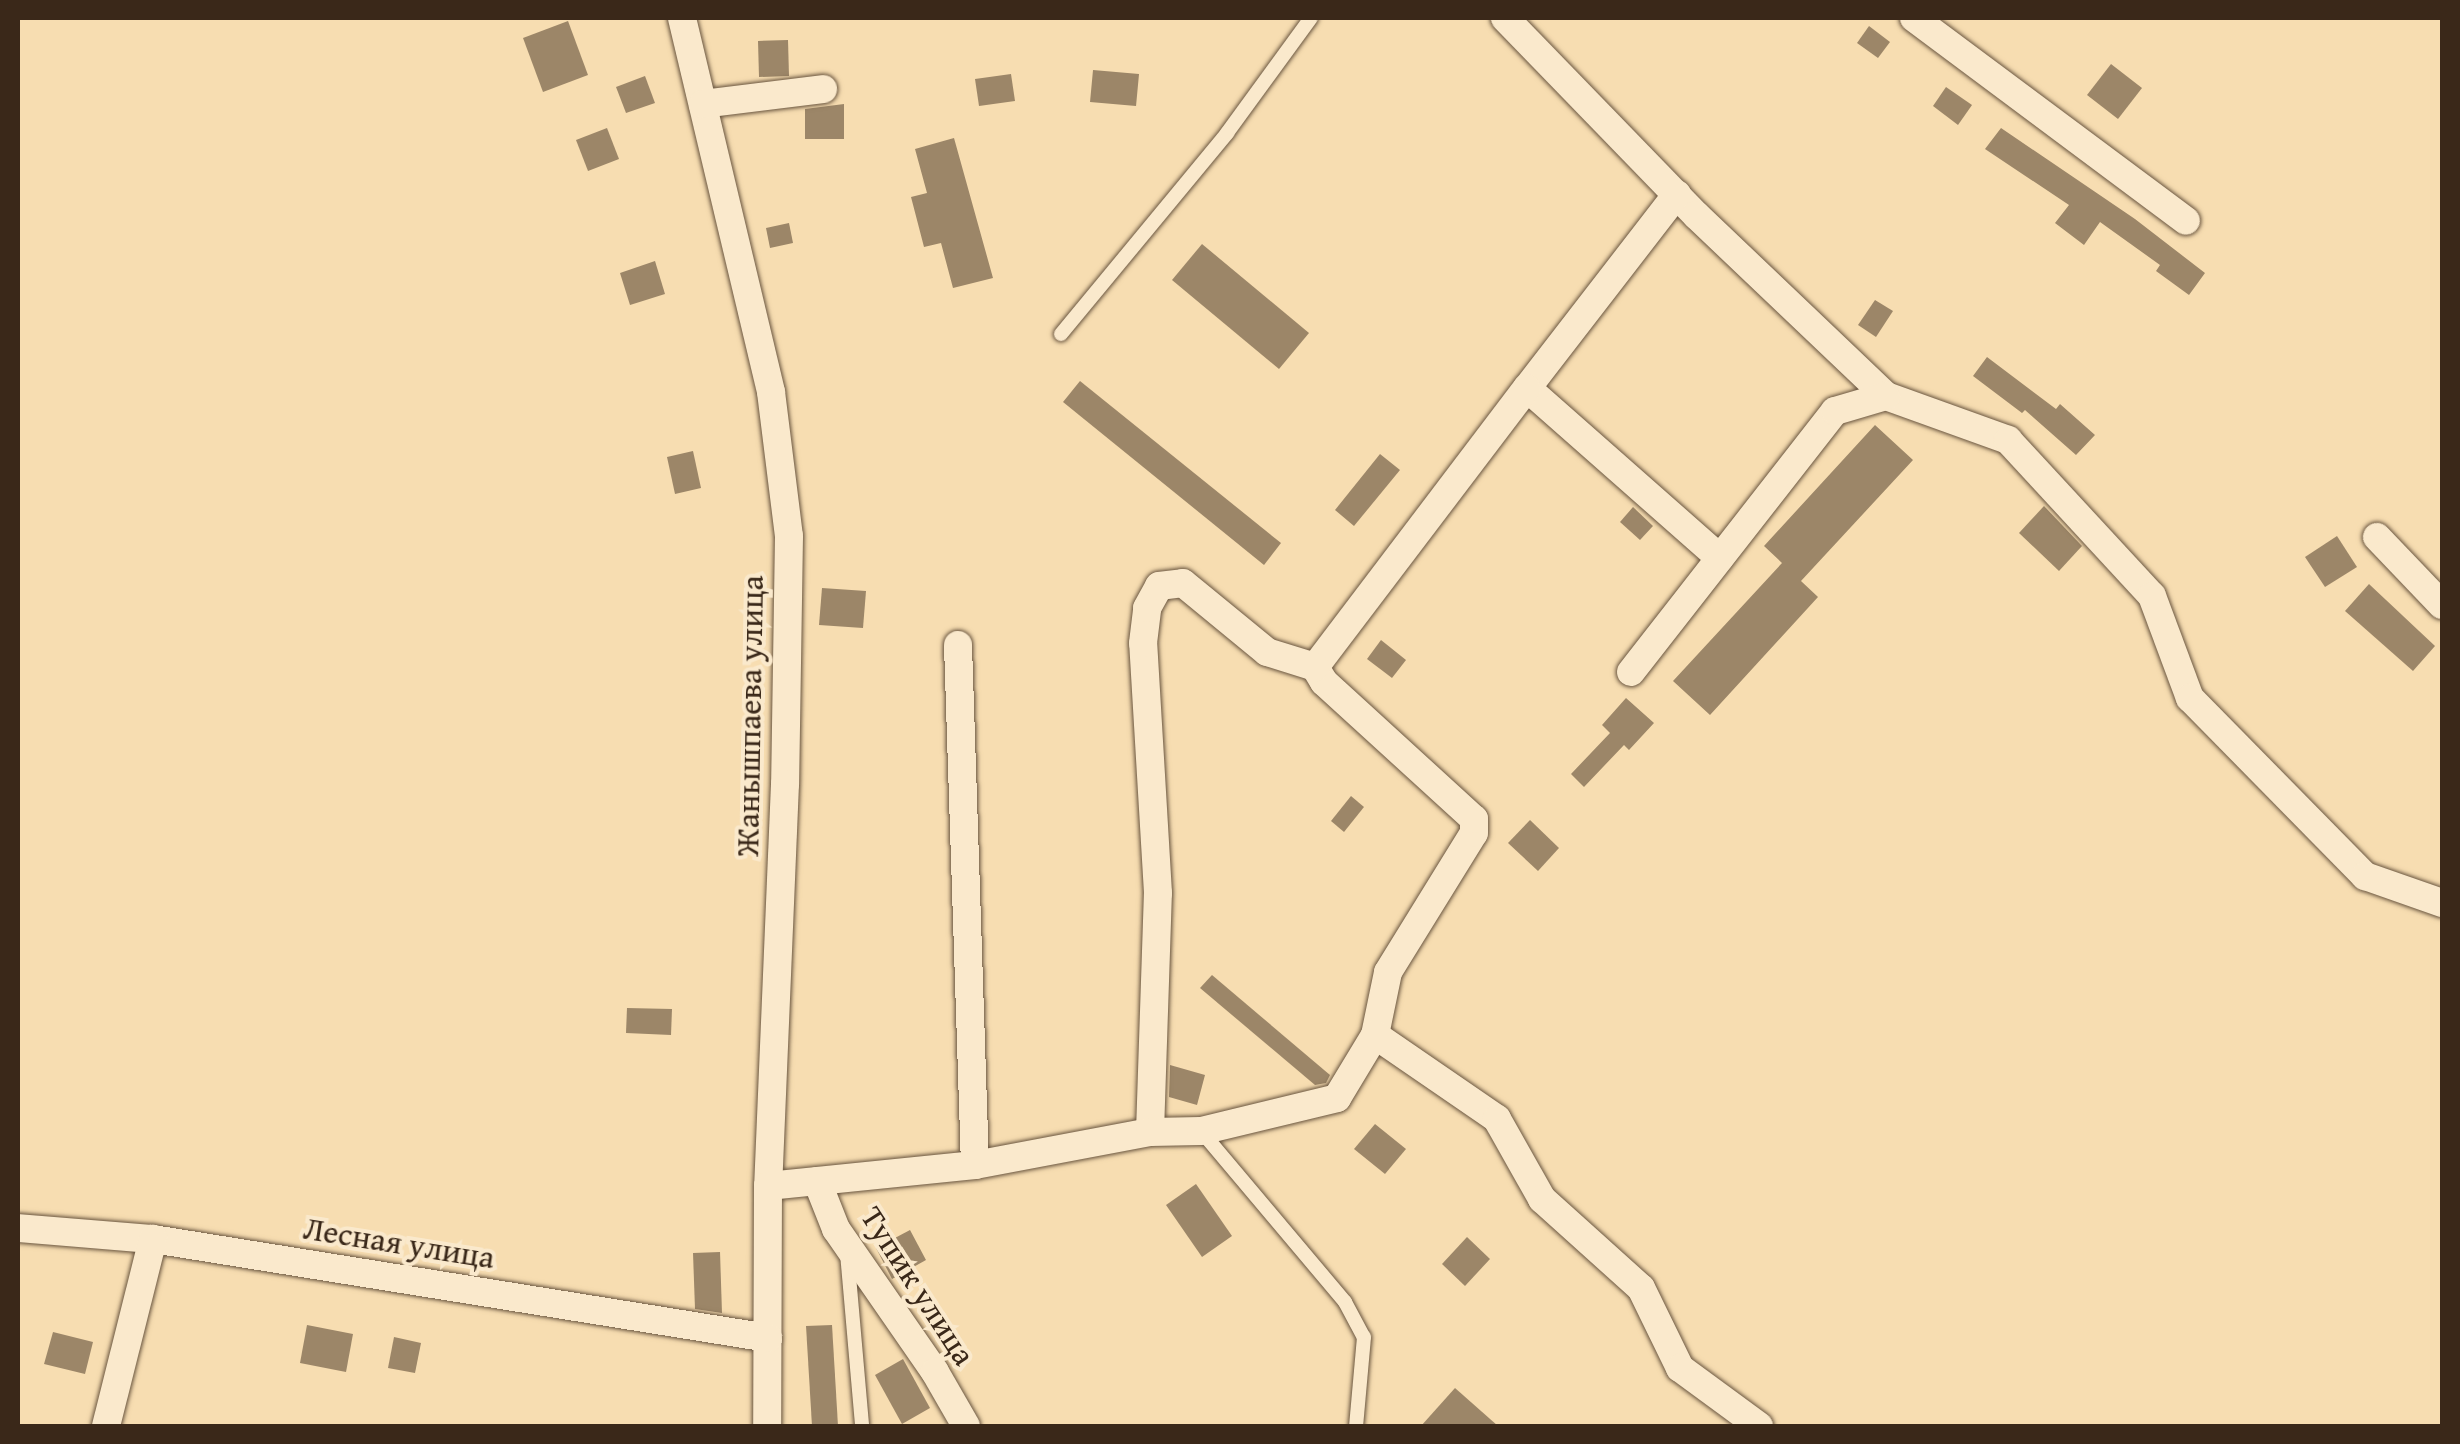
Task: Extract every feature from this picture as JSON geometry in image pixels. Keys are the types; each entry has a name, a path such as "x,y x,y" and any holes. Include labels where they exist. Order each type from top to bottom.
{"street":[{"name":"Жанышпаева улица","path":"682,18 771,392 789,536 785,784 768,1186 767,1426"},
{"path":"1505,18 1677,194 1886,396 2008,440 2152,596 2190,698 2366,876 2442,903"},
{"path":"1914,18 2186,221"},
{"path":"703,104 822,89"},
{"path":"1315,667 1677,194"},
{"path":"1527,388 1720,558"},
{"path":"1630,672 1835,412 1886,396"},
{"path":"2376,537 2442,604"},
{"path":"768,1186 975,1164 1150,1132 1201,1131 1338,1098 1376,1036 1388,972 1474,833 1474,819 1324,682 1315,667 1267,652 1183,583 1159,586 1147,608 1143,643 1158,892 1150,1132"},
{"path":"958,645 975,1164"},
{"path":"1376,1036 1497,1120 1542,1199 1641,1288 1680,1368 1758,1426"},
{"name":"Тупик улица","path":"817,1181 846,1244 936,1372 966,1426"},
{"name":"Лесная улица","path":"18,1228 152,1238 768,1338"},
{"path":"106,1426 152,1238"}],"lane":[{"path":"1062,334 1227,133 1312,18"},
{"path":"1201,1131 1345,1302 1364,1338 1356,1426"},
{"path":"846,1244 862,1426"}],"building":[{"path":"568,21 588,75 543,92 523,38"},
{"path":"1869,26 1890,42 1878,58 1857,43"},
{"path":"788,40 789,76 759,77 758,41"},
{"path":"2111,64 2142,88 2118,119 2087,95"},
{"path":"1093,70 1139,74 1136,106 1090,102"},
{"path":"1011,74 1015,101 979,106 975,79"},
{"path":"645,76 655,103 626,113 616,87"},
{"path":"1946,87 1972,105 1958,125 1933,106"},
{"path":"844,104 844,139 805,139 805,109"},
{"path":"607,128 619,159 588,171 576,140"},
{"path":"2001,128 2135,219 2205,273 2189,295 2156,271 2160,265 2100,222 2084,245 2055,223 2069,205 1985,149"},
{"path":"954,138 993,278 953,288 941,243 924,247 911,197 927,193 915,149"},
{"path":"789,223 793,243 770,248 766,228"},
{"path":"1202,244 1309,333 1279,369 1172,280"},
{"path":"655,261 665,294 630,305 620,273"},
{"path":"1875,300 1893,311 1876,337 1858,325"},
{"path":"1987,357 2056,409 2060,404 2095,435 2076,455 2025,410 2022,413 1973,376"},
{"path":"1080,381 1281,543 1264,565 1063,402"},
{"path":"1875,425 1913,460 1801,581 1818,597 1710,715 1673,681 1782,563 1764,546"},
{"path":"693,451 701,488 675,494 667,457"},
{"path":"1380,454 1400,470 1354,526 1335,510"},
{"path":"2044,506 2082,546 2059,571 2019,533"},
{"path":"1633,507 1653,526 1640,540 1620,522"},
{"path":"2337,536 2357,567 2325,587 2305,557"},
{"path":"2369,584 2435,646 2413,671 2345,611"},
{"path":"822,588 866,591 863,628 819,625"},
{"path":"1381,640 1406,660 1392,678 1367,659"},
{"path":"1626,698 1654,723 1629,750 1624,745 1584,787 1571,774 1610,733 1602,725"},
{"path":"1351,796 1364,807 1344,832 1331,821"},
{"path":"1530,820 1559,848 1538,871 1508,843"},
{"path":"1212,975 1330,1075 1326,1083 1315,1085 1200,988"},
{"path":"627,1008 672,1009 671,1035 626,1033"},
{"path":"1170,1065 1205,1075 1197,1105 1169,1097"},
{"path":"1375,1124 1406,1149 1385,1174 1354,1149"},
{"path":"1196,1184 1232,1236 1202,1257 1166,1205"},
{"path":"910,1230 926,1260 892,1279 876,1248"},
{"path":"1467,1237 1490,1259 1465,1286 1442,1264"},
{"path":"720,1252 722,1313 695,1309 693,1253"},
{"path":"307,1325 353,1334 346,1372 300,1363"},
{"path":"832,1325 838,1426 812,1426 806,1326"},
{"path":"53,1332 93,1342 85,1374 44,1364"},
{"path":"394,1337 421,1343 415,1373 388,1368"},
{"path":"903,1359 930,1408 902,1424 875,1375"},
{"path":"1455,1388 1498,1426 1421,1426"}]}
